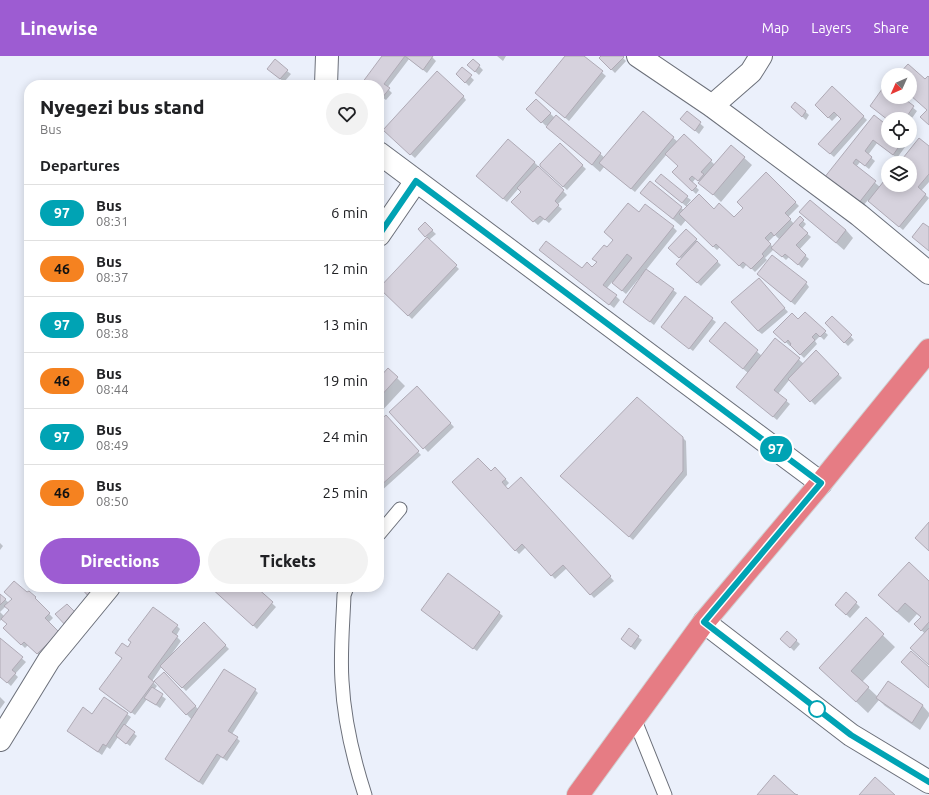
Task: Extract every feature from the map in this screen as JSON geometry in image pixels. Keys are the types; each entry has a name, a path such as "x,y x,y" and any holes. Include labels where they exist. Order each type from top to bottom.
{"highway":[{"path":"578,795 704,622 821,483 929,350"}],"street":[{"path":"326,80 327,56"},
{"path":"638,56 712,106 859,215 929,273"},
{"path":"712,106 751,72 761,56"},
{"path":"384,157 821,483"},
{"path":"384,228 416,181"},
{"path":"0,740 49,660 105,592"},
{"path":"704,622 851,735 929,782"}],"lane":[{"path":"384,528 400,509"},
{"path":"345,592 342,680 346,724 355,763 365,795"},
{"path":"634,718 665,795"}],"building":[{"path":"382,56 405,56 384,84 384,80 364,80"},
{"path":"405,56 433,56 423,70"},
{"path":"565,56 584,56 603,71 565,118 535,93"},
{"path":"601,56 624,57 611,70 599,58"},
{"path":"275,59 288,70 280,79 267,69"},
{"path":"473,59 480,65 475,72 467,65"},
{"path":"908,64 913,68 904,68"},
{"path":"462,67 472,75 465,83 456,74"},
{"path":"437,71 464,96 410,155 384,131 384,129"},
{"path":"917,72 925,79 928,76 929,77 929,125 920,117 927,110 917,101"},
{"path":"384,84 390,88 384,96"},
{"path":"832,86 864,116 830,154 818,144 841,119 834,112 828,118 815,105"},
{"path":"881,91 881,104 911,104 914,106 910,112 881,112 881,115 870,106"},
{"path":"536,99 551,113 541,123 526,109"},
{"path":"795,102 806,111 802,117 791,107"},
{"path":"643,111 674,137 631,189 599,163"},
{"path":"687,111 701,122 695,131 680,119"},
{"path":"556,115 601,153 592,165 546,127"},
{"path":"874,115 881,120 881,146 873,140 865,151 872,157 865,166 856,159 853,163 876,181 858,204 824,178"},
{"path":"684,134 712,160 701,172 704,174 698,181 692,176 689,179 697,186 692,191 672,172 678,166 665,154"},
{"path":"919,138 929,146 929,174 918,187 926,194 899,227 868,201 881,185 881,192 917,192 917,156 905,156 911,148 917,148 917,140"},
{"path":"508,139 535,162 503,199 476,176"},
{"path":"560,143 583,165 563,187 540,166 540,164"},
{"path":"731,145 745,157 713,195 698,183"},
{"path":"884,148 898,148 893,155"},
{"path":"538,166 564,190 555,201 559,205 545,220 540,216 533,222 511,202 521,192 517,188"},
{"path":"766,172 796,202 785,213 791,219 774,236 771,232 765,238 771,244 762,254 764,256 751,269 743,262 739,266 716,244 713,247 679,214 699,194 714,209 719,203 734,217 743,208 737,202"},
{"path":"661,174 688,196 682,203 655,181"},
{"path":"650,181 682,207 673,219 640,193"},
{"path":"810,200 846,230 836,243 799,212"},
{"path":"628,203 639,212 645,204 674,226 622,291 612,283 632,258 627,254 603,285 617,295 609,305 539,250 546,241 582,268 587,262 592,267 597,262 592,259 604,245 607,247 613,240 604,232"},
{"path":"800,216 804,220 799,225 808,233 796,245 806,255 798,265 785,254 782,257 771,248"},
{"path":"425,222 433,230 425,237 418,229"},
{"path":"923,223 929,227 929,251 912,237"},
{"path":"686,229 697,239 679,258 668,248"},
{"path":"427,237 457,265 408,316 384,293 384,283"},
{"path":"697,241 718,261 697,283 676,264"},
{"path":"772,255 807,282 791,302 757,274"},
{"path":"646,269 674,289 650,322 623,302"},
{"path":"759,278 785,308 758,331 731,302"},
{"path":"685,296 713,318 689,349 661,327"},
{"path":"805,312 826,331 820,337 816,333 812,337 815,340 800,355 790,345 791,344 788,340 785,343 773,332 792,313 798,319"},
{"path":"832,316 852,335 844,343 825,323"},
{"path":"725,322 758,350 743,369 709,341"},
{"path":"775,338 800,358 774,390 787,400 773,417 736,387"},
{"path":"816,350 839,374 810,402 788,379"},
{"path":"388,368 398,377 384,392 384,372"},
{"path":"417,386 451,423 423,449 389,412"},
{"path":"637,397 683,437 683,471 629,537 560,476"},
{"path":"386,415 419,451 384,482 384,417"},
{"path":"478,458 491,471 495,467 506,479 502,482 508,489 521,477 611,576 590,595 563,565 551,576 522,544 515,551 452,482"},
{"path":"929,522 929,551 915,538"},
{"path":"909,562 929,581 929,622 921,631 914,624 921,617 905,603 897,612 878,595"},
{"path":"448,573 500,612 473,649 421,610"},
{"path":"14,581 24,589 24,592 30,592 36,597 35,598 50,613 45,618 59,632 37,654 24,642 21,645 3,628 7,624 1,619 9,610 4,606 12,599 4,592"},
{"path":"85,592 97,592 90,598"},
{"path":"216,592 262,592 273,602 253,626"},
{"path":"846,592 857,602 846,615 835,605"},
{"path":"0,594 6,599 0,605"},
{"path":"67,604 79,616 67,627 55,614"},
{"path":"153,607 178,625 172,632 178,636 148,677 154,682 131,713 99,689 122,658 115,653 122,643 128,647 131,642 128,640"},
{"path":"866,617 884,634 851,671 869,687 856,702 819,668"},
{"path":"204,622 226,645 182,688 160,666"},
{"path":"629,628 639,636 631,647 621,639"},
{"path":"929,628 929,665 910,648"},
{"path":"787,631 797,640 790,648 780,639"},
{"path":"0,638 23,657 12,670 16,673 7,683 0,677"},
{"path":"911,651 929,667 929,688 901,662"},
{"path":"224,669 256,689 228,731 238,737 223,758 217,754 199,782 165,759"},
{"path":"164,672 196,706 186,715 154,681"},
{"path":"888,681 923,705 912,723 876,698"},
{"path":"152,687 163,694 156,705 144,698"},
{"path":"104,697 128,713 106,746 103,744 98,752 67,731 83,707 92,714"},
{"path":"124,724 135,732 126,744 116,736"},
{"path":"774,775 795,794 798,795 757,795"},
{"path":"875,777 895,795 859,795"}],"bus line":[{"name":"97","path":"384,228 416,181 821,483 704,622 851,735 929,782"}]}
